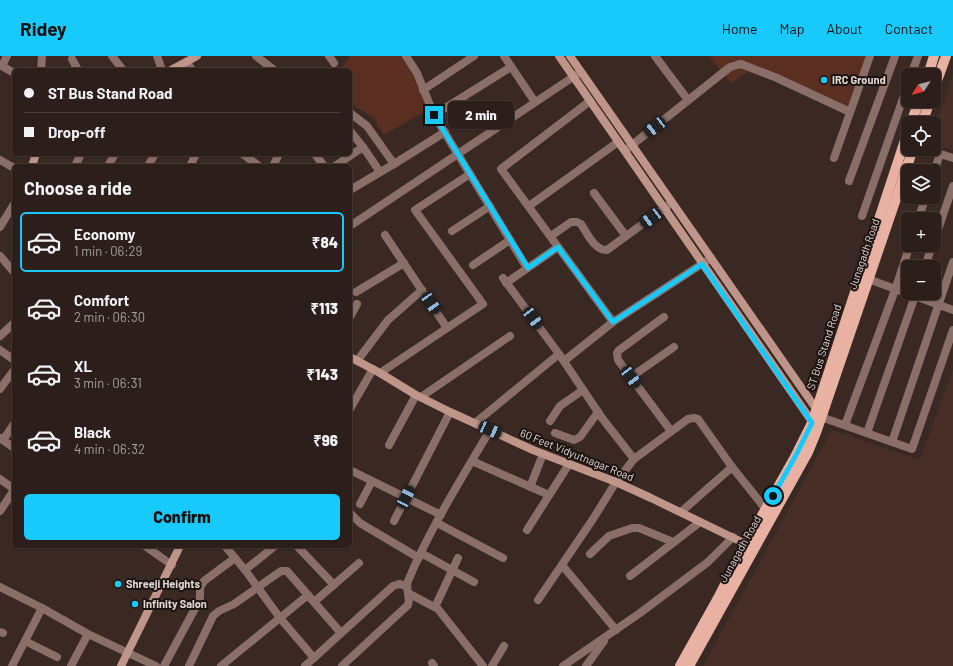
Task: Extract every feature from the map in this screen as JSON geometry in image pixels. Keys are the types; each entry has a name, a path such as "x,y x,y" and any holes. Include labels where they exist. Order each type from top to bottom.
{"main road":[{"path":"930,68 934,56"},
{"path":"941,70 946,56"},
{"name":"ST Bus Stand Road","path":"680,666 717,600 750,546 766,508 795,457 815,427 823,388 901,152"},
{"name":"Junagadh Road","path":"819,413 911,156"},
{"name":"Junagadh Road","path":"689,666 750,546 772,517 808,452 815,427"}],"street":[{"path":"7,56 1,65 12,72"},
{"path":"41,68 42,56"},
{"path":"112,56 121,68"},
{"path":"157,56 161,68"},
{"path":"175,68 198,56"},
{"path":"256,56 269,68"},
{"path":"406,56 417,73 434,115 528,268"},
{"path":"423,90 474,56"},
{"path":"504,56 535,102"},
{"path":"559,56 815,427"},
{"path":"570,56 819,413 845,425 912,449 953,330"},
{"path":"655,56 688,100"},
{"path":"834,158 870,56"},
{"path":"849,182 895,56"},
{"path":"914,68 918,56"},
{"path":"72,59 77,68"},
{"path":"187,62 191,68"},
{"path":"624,151 730,67 742,64 777,78 850,112"},
{"path":"434,115 511,67"},
{"path":"352,225 582,72"},
{"path":"590,101 501,169 613,322"},
{"path":"862,216 901,104"},
{"path":"352,115 367,126 394,164"},
{"path":"352,189 445,132"},
{"path":"352,134 380,172"},
{"path":"529,206 618,142"},
{"path":"352,154 362,147"},
{"path":"941,154 953,158"},
{"path":"246,156 256,164"},
{"path":"338,164 349,156"},
{"path":"0,160 12,167"},
{"path":"352,406 377,371 483,304 415,210 470,174"},
{"path":"647,183 655,177"},
{"path":"941,220 953,186"},
{"path":"594,193 626,236"},
{"path":"550,236 574,221 581,224 597,248 604,250 609,249 672,202"},
{"path":"452,231 490,206"},
{"path":"0,227 12,207"},
{"path":"385,235 447,328"},
{"path":"473,265 510,240"},
{"path":"558,247 528,268 505,280 564,361 598,412 634,459"},
{"path":"845,425 908,252"},
{"path":"0,256 12,270"},
{"path":"564,361 613,322 711,258"},
{"path":"892,442 953,262"},
{"path":"356,292 404,263"},
{"path":"868,279 901,292"},
{"path":"353,359 388,320 422,290"},
{"path":"867,433 913,300"},
{"path":"926,300 953,310"},
{"path":"352,313 357,304"},
{"path":"664,317 616,353 618,360 671,431"},
{"path":"0,336 12,325"},
{"path":"389,445 419,396 510,336"},
{"path":"631,377 674,347"},
{"path":"0,350 12,359"},
{"path":"475,423 559,354"},
{"name":"60 Feet Vidyutnagar Road","path":"353,359 450,412 543,454 616,482 750,546"},
{"path":"0,389 12,373"},
{"path":"550,421 560,406 584,390"},
{"path":"394,521 450,412"},
{"path":"555,433 577,440 598,412"},
{"path":"538,600 616,482 634,459 688,419 698,419 732,467 772,517"},
{"path":"12,426 1,439 12,447"},
{"path":"346,665 407,607 409,603 407,590 420,556 439,519 490,430"},
{"path":"530,487 543,454"},
{"path":"472,460 549,495"},
{"path":"527,530 569,464"},
{"path":"681,512 732,467"},
{"path":"352,471 406,497 503,558"},
{"path":"0,479 12,488"},
{"path":"360,504 372,480"},
{"path":"0,511 12,492"},
{"path":"352,515 360,523 420,556 452,570 474,582"},
{"path":"630,576 700,522"},
{"path":"590,554 609,536 632,528 639,528 673,542"},
{"path":"563,666 616,630 708,562 733,537"},
{"path":"148,548 172,565"},
{"path":"121,666 179,548"},
{"path":"227,548 245,570 280,618 314,658"},
{"path":"245,570 272,548"},
{"path":"299,548 334,585"},
{"path":"164,666 199,601 204,581 235,558"},
{"path":"435,607 458,558"},
{"path":"314,602 359,563"},
{"path":"562,565 616,630"},
{"path":"189,666 213,616 219,611 234,604 284,570 287,571 341,634"},
{"path":"304,666 393,586 399,584 442,613 483,666"},
{"path":"0,587 42,608 88,634 156,666"},
{"path":"221,666 308,595"},
{"path":"12,666 42,608"},
{"path":"71,666 88,634"},
{"path":"586,666 608,635"},
{"path":"25,641 57,657"},
{"path":"492,666 504,646"}],"shaded area":[{"path":"350,56 402,56 432,107 384,135 372,117 352,104 352,68 341,68"},
{"name":"IRC Ground","path":"709,56 872,56 853,110 755,67 731,83"},
{"path":"953,75 953,150 941,146 941,116 939,116"},
{"path":"953,369 953,666 703,666 832,430 920,460"}],"place":[{"name":"IRC Ground","path":"824,80"},
{"name":"Shreeji Heights","path":"118,584"},
{"name":"Infinity Salon","path":"135,604"}],"route":[{"path":"434,115 528,268 558,247 613,322 702,264 812,423 773,496"}]}
